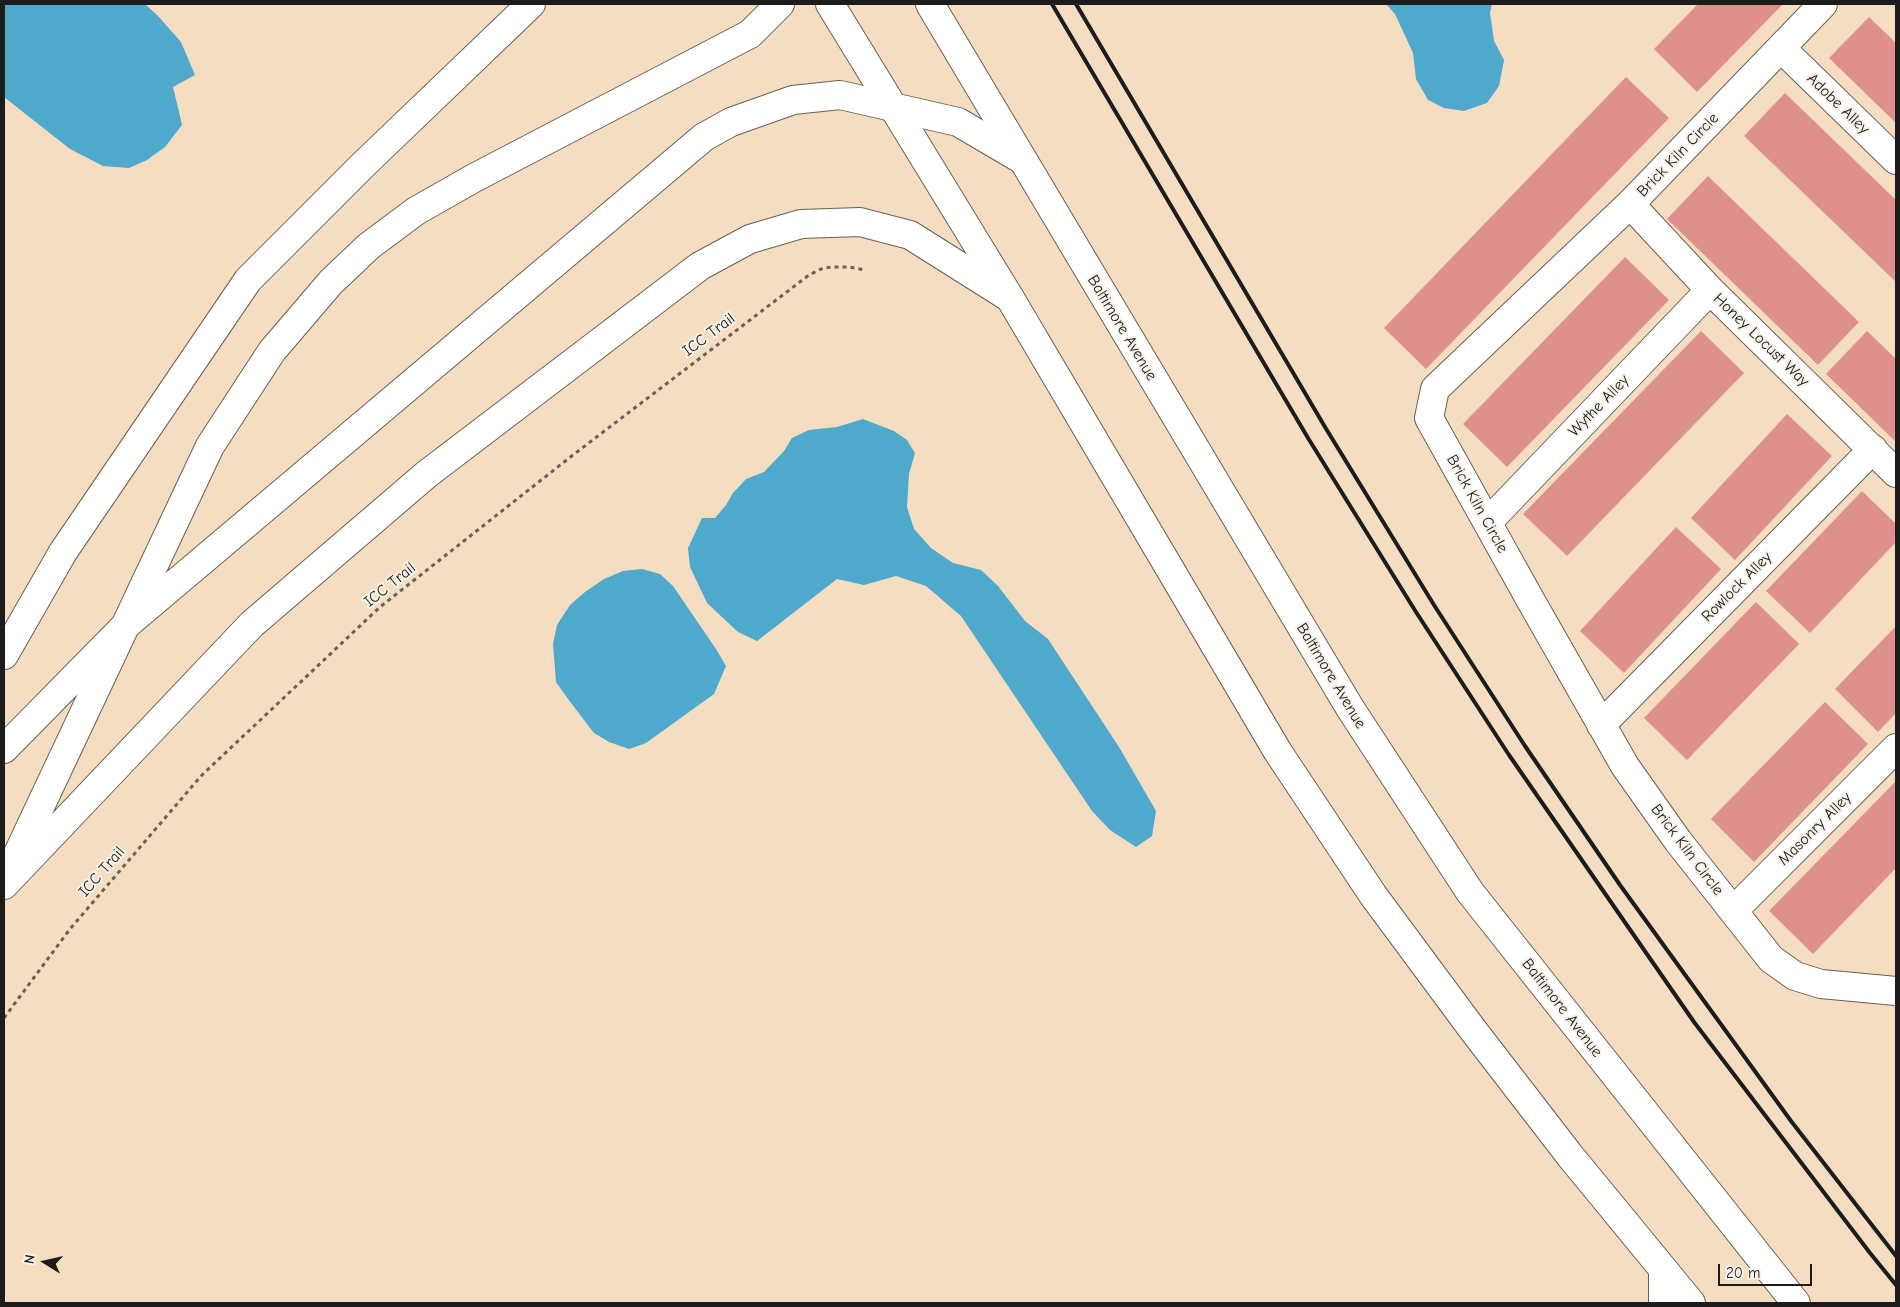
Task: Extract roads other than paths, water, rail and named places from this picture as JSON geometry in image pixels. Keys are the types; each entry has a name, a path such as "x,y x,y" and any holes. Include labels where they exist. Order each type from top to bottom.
{"main road":[{"path":"4,655 63,552 248,280 364,164 531,4"},
{"path":"4,884 210,446 272,351 331,282 369,246 416,211 474,178 750,34 780,4"},
{"path":"830,4 1010,298 1278,752 1363,879 1478,1037 1571,1157 1691,1303"},
{"name":"Baltimore Avenue","path":"930,4 1350,708 1470,892 1796,1303"},
{"name":"Brick Kiln Circle","path":"1823,4 1630,204 1435,389 1429,418 1625,766 1678,841 1771,959 1795,976 1821,984 1896,991"},
{"name":"Adobe Alley","path":"1781,48 1896,160"},
{"path":"4,749 126,625 704,137 731,122 792,100 840,95 958,122 1021,159"},
{"name":"Honey Locust Way","path":"1630,204 1710,290 1896,473"},
{"path":"4,884 252,624 427,474 700,266 750,239 801,224 860,222 910,234 1010,298"},
{"name":"Wythe Alley","path":"1488,522 1710,290"},
{"name":"Rowlock Alley","path":"1601,725 1873,450"},
{"name":"Masonry Alley","path":"1734,910 1896,748"},
{"path":"1663,1270 1663,1303"}],"water":[{"path":"4,4 145,4 181,42 195,75 173,87 182,125 165,147 147,160 129,168 103,166 70,149 4,97"},
{"path":"1386,4 1492,4 1490,13 1494,41 1504,60 1499,86 1487,103 1464,111 1444,108 1428,100 1416,79 1413,53 1395,14"},
{"path":"863,419 894,431 907,440 915,453 909,474 907,507 914,529 931,548 953,563 981,570 998,586 1025,621 1048,639 1119,747 1156,811 1152,836 1136,847 1110,830 1092,811 961,616 926,586 896,576 864,585 837,579 757,641 738,632 707,603 690,567 688,548 702,518 715,518 746,479 764,472 784,451 792,438 809,430 837,427"},
{"path":"642,569 660,574 673,586 726,666 714,694 646,743 629,749 609,742 594,733 571,703 556,682 553,644 557,625 570,605 585,592 604,579 623,571"}],"railway":[{"path":"1052,4 1308,438 1416,612 1509,755 1694,1022 1896,1285"},
{"path":"1076,4 1325,427 1434,605 1525,746 1620,885 1791,1121 1896,1256"}]}
